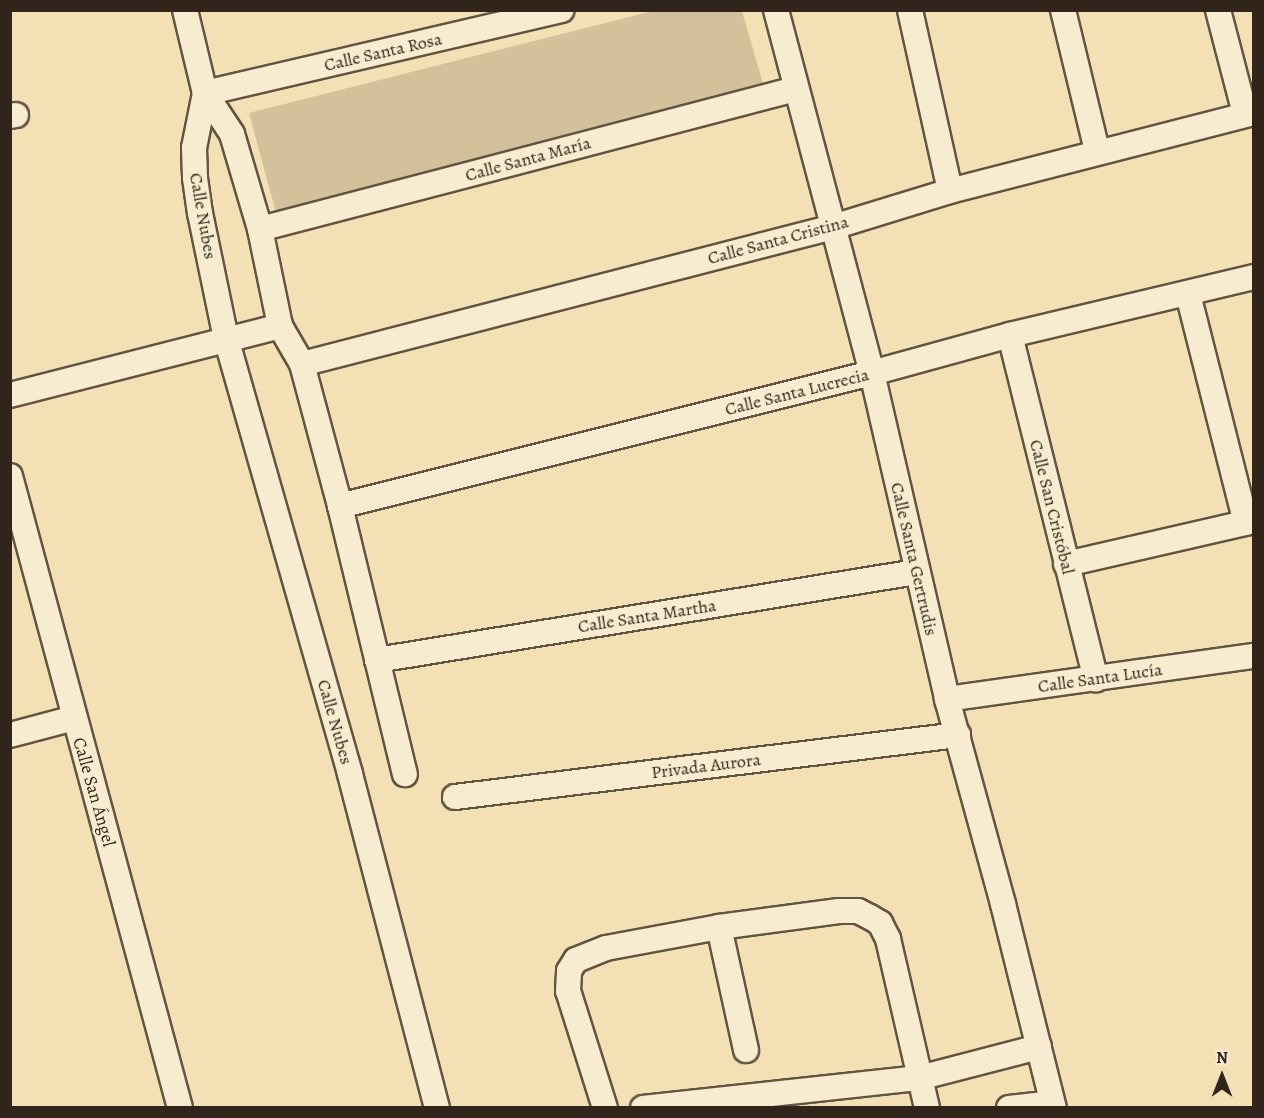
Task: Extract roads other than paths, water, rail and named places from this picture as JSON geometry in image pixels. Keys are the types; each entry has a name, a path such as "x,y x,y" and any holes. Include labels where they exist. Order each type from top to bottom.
{"street":[{"name":"Calle Nubes","path":"184,10 205,93 232,134 260,229 280,326 302,364 340,506 405,774"},
{"name":"Calle Santa Rosa","path":"205,93 561,10"},
{"name":"Calle Santa Gertrudis","path":"776,10 873,373 916,572 947,699 1053,1105"},
{"path":"910,10 950,191"},
{"path":"1063,10 1097,152"},
{"path":"1218,10 1249,114"},
{"name":"Calle Santa María","path":"260,229 796,89"},
{"name":"Calle Nubes","path":"205,93 197,127 195,170 200,213 226,338 350,774 437,1107"},
{"name":"Calle Santa Cristina","path":"302,364 833,227 950,191 1249,114"},
{"name":"Calle Santa Lucrecia","path":"340,506 873,373 1010,335 1254,277"},
{"path":"1066,564 1250,522 1188,294"},
{"path":"10,395 280,326"},
{"name":"Calle San Cristóbal","path":"1010,335 1096,679"},
{"name":"Calle San Ángel","path":"10,476 180,1107"},
{"name":"Calle Santa Martha","path":"377,660 916,572"},
{"name":"Calle Santa Lucía","path":"947,699 1254,656"},
{"path":"10,735 74,718"},
{"name":"Privada Aurora","path":"455,797 958,735"},
{"path":"606,1107 579,1030 568,980 576,960 606,948 719,927 816,914 858,911 880,922 888,939 927,1107"},
{"path":"719,927 746,1050"},
{"path":"643,1107 919,1078 1039,1047"},
{"path":"1009,1107 1053,1105"}]}
